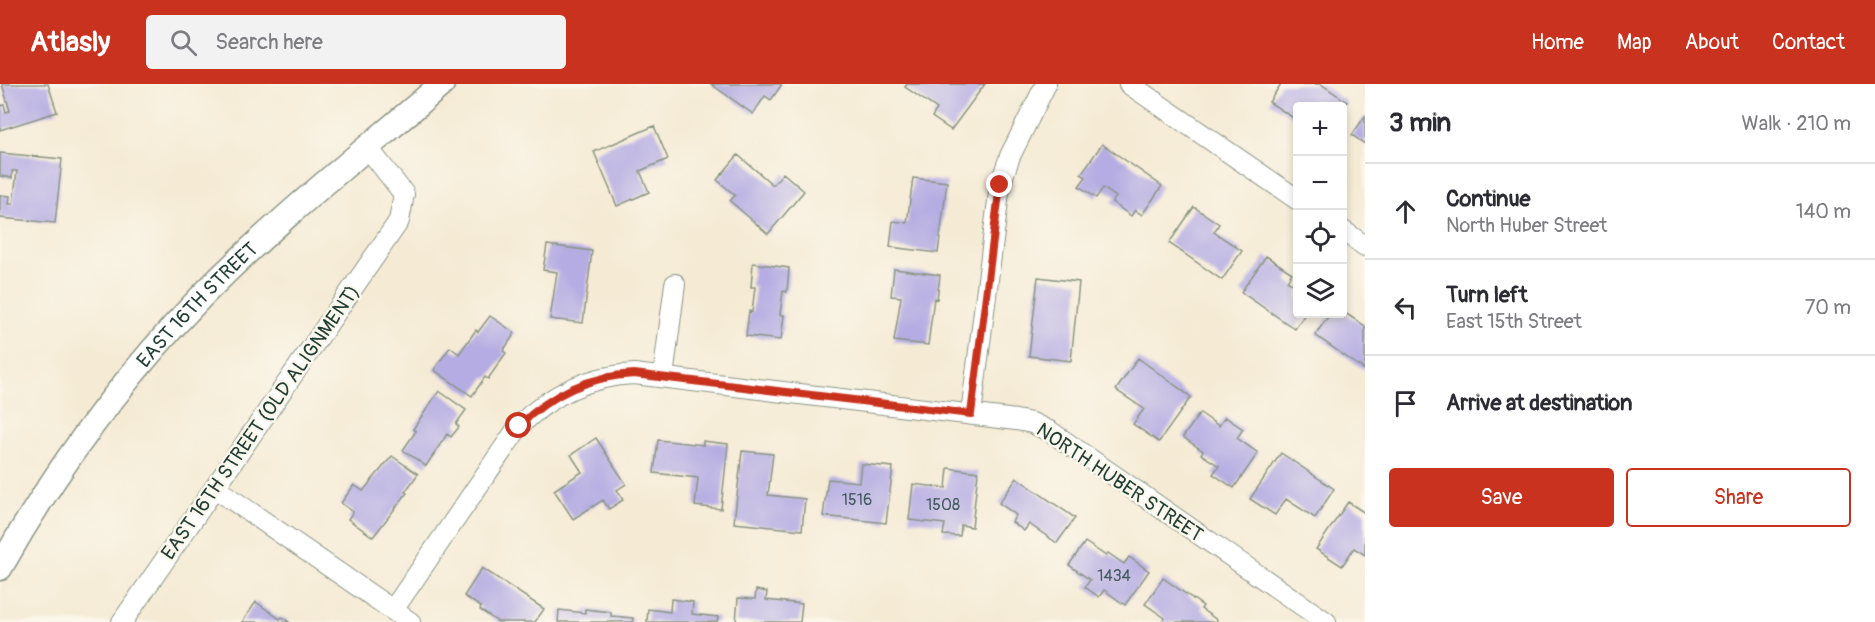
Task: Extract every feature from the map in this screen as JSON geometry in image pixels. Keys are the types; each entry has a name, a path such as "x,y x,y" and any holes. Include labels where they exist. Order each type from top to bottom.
{"street":[{"name":"EAST 16TH STREET","path":"0,568 27,520 72,453 121,388 161,341 244,256 442,84"},
{"path":"971,414 1000,185 1010,156 1046,84"},
{"path":"1129,84 1293,197"},
{"name":"EAST 16TH STREET (OLD ALIGNMENT)","path":"122,622 399,221 404,194 368,148"},
{"path":"1347,234 1365,246"},
{"path":"663,377 675,284"},
{"name":"NORTH HUBER STREET","path":"393,610 519,426 534,411 561,393 581,384 602,378 634,374 1032,423 1051,432 1326,622"},
{"path":"215,488 410,622"}],"building":[{"path":"2,84 48,84 57,112 0,130 0,106 4,105 6,112 10,111"},
{"path":"711,84 782,84 771,100 765,96 753,114"},
{"path":"907,84 985,84 951,130 932,117 937,109 905,87"},
{"path":"1281,84 1321,84 1347,102 1293,102 1293,118 1269,102"},
{"path":"1365,116 1365,144 1352,135"},
{"path":"654,126 668,159 640,171 649,192 617,206 594,152"},
{"path":"1102,144 1162,186 1142,215 1135,210 1131,216 1112,202 1116,197 1103,188 1096,198 1079,186 1086,177 1081,174"},
{"path":"0,153 62,159 55,223 0,218 0,195 10,196 9,204 13,204 17,171 12,171 12,178 0,176"},
{"path":"738,155 773,185 783,173 804,191 768,234 730,201 735,195 717,180"},
{"path":"913,178 947,182 938,253 890,247 893,221 907,223"},
{"path":"1194,207 1219,224 1214,232 1242,251 1222,280 1169,243"},
{"path":"547,245 592,251 583,323 550,319 557,272 543,270"},
{"path":"1266,256 1292,273 1287,281 1293,285 1293,318 1302,318 1295,329 1241,292"},
{"path":"753,263 789,268 787,292 783,291 780,315 784,315 781,340 746,336 755,287 751,287"},
{"path":"894,269 940,275 937,299 934,298 928,345 894,341 901,297 891,296"},
{"path":"1038,277 1079,282 1071,361 1029,356"},
{"path":"1347,314 1365,326 1365,370 1315,335 1327,318 1347,318"},
{"path":"490,316 515,333 503,351 506,353 488,379 485,377 472,396 434,370 450,347 459,354 476,330 478,332"},
{"path":"1138,358 1191,397 1159,442 1133,424 1144,409 1116,390"},
{"path":"439,391 466,410 456,424 459,427 451,437 447,434 426,466 403,450 416,431 413,429"},
{"path":"1200,413 1219,426 1225,417 1243,429 1237,438 1258,453 1234,488 1213,474 1219,466 1201,454 1203,451 1183,437"},
{"path":"596,438 626,484 617,490 623,500 609,509 603,500 573,519 554,490 582,472 571,455"},
{"path":"658,440 703,445 703,441 728,444 721,509 695,506 698,478 654,473"},
{"path":"742,451 773,454 768,495 805,499 802,530 734,523"},
{"path":"1281,453 1334,489 1315,518 1286,499 1275,515 1250,499"},
{"path":"392,456 418,474 405,492 407,493 373,537 348,519 353,512 341,503 354,485 363,491"},
{"path":"861,464 893,467 886,523 823,516 828,479 859,482"},
{"path":"948,468 978,472 972,527 961,525 960,536 943,535 945,524 909,520 913,484 946,488"},
{"path":"1017,478 1075,518 1057,543 1029,524 1024,531 1012,522 1016,515 999,503"},
{"path":"1348,502 1365,513 1365,555 1354,548 1342,566 1316,549"},
{"path":"1085,542 1106,556 1108,553 1124,564 1129,557 1149,571 1125,605 1104,590 1099,597 1085,587 1090,580 1069,565"},
{"path":"482,568 544,609 535,622 498,622 464,596"},
{"path":"1163,578 1203,606 1201,609 1217,620 1216,622 1163,622 1165,618 1145,604"},
{"path":"756,590 767,592 766,600 802,604 800,622 736,622 738,598 755,599"},
{"path":"671,599 693,602 692,614 718,617 717,622 647,622 648,609 670,612"},
{"path":"256,602 280,619 282,617 289,622 242,622"},
{"path":"585,609 611,612 611,616 633,618 633,622 558,622 559,610 585,613"}],"route":[{"path":"519,426 552,398 581,384 612,376 634,374 971,414 993,223 1000,185"}]}
